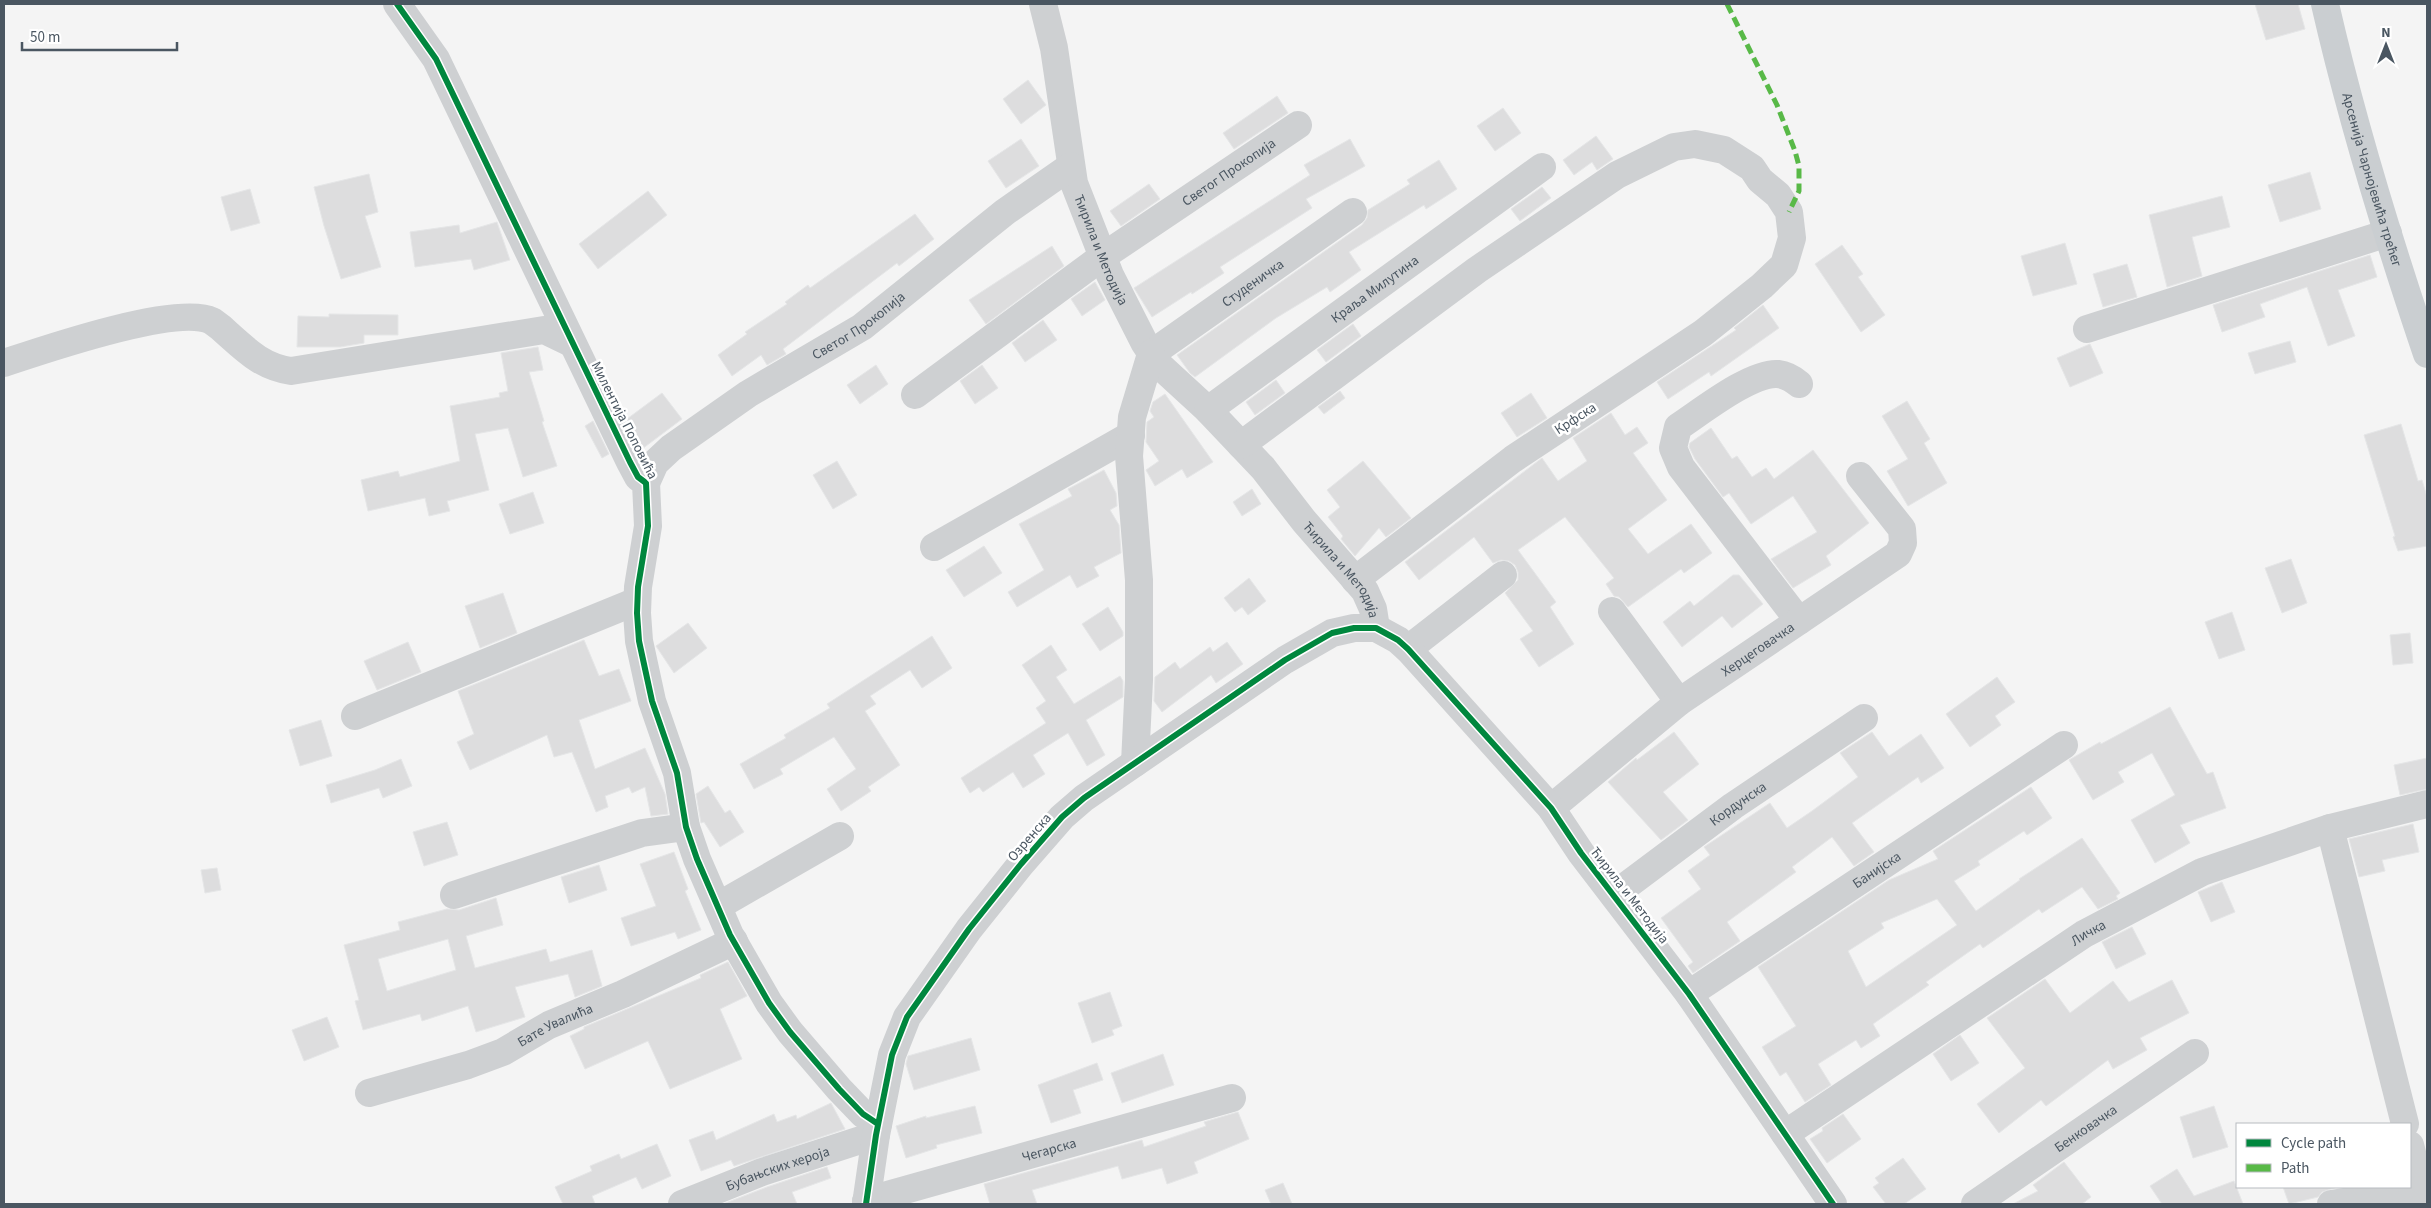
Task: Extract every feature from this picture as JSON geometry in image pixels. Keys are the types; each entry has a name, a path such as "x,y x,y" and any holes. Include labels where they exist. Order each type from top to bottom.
{"main road":[{"name":"Арсенија Чарнојевића трећег","path":"2325,4 2354,121 2388,233 2421,314 2427,354"}],"street":[{"name":"Милентија Поповића","path":"397,4 436,59 571,343 634,470 646,483 648,526 637,601 638,632 643,668 652,701 677,773 686,827 697,860 734,941 769,1003 790,1032 838,1089 877,1129"},
{"name":"Ћирила и Методија","path":"1043,4 1054,48 1071,166 1078,197 1102,257 1151,354 1174,380 1208,410 1263,468 1304,522 1365,591 1376,628 1408,649 1551,808 1581,853 1689,994 1833,1204"},
{"name":"Светог Прокопија","path":"915,395 1102,257 1298,124"},
{"name":"Крфска","path":"1241,445 1476,270 1618,175 1679,145 1704,144 1724,150 1752,168 1760,180 1784,203 1792,225 1789,252 1784,265 1762,286 1703,332 1513,459 1355,580"},
{"name":"Светог Прокопија","path":"646,483 655,463 671,448 748,394 862,327 1005,212 1071,166"},
{"name":"Краља Милутина","path":"1208,410 1542,167"},
{"name":"Студеничка","path":"1151,354 1353,212"},
{"path":"2087,329 2388,233"},
{"path":"4,363 119,328 152,321 196,317 217,324 249,353 272,367 291,371 544,330 571,343"},
{"path":"1135,763 1139,680 1139,597 1138,554 1130,474 1131,435 1138,396 1151,354"},
{"path":"1799,384 1786,376 1770,375 1730,392 1678,427 1673,448 1681,467 1800,621"},
{"path":"934,547 1131,435"},
{"name":"Херцеговачка","path":"1551,808 1679,702 1898,554 1903,542 1902,529 1860,476"},
{"path":"1408,649 1503,575"},
{"path":"354,716 637,601"},
{"path":"1612,611 1679,702"},
{"name":"Озренска","path":"866,1203 877,1129 892,1055 899,1033 927,986 1006,882 1062,817 1084,798 1320,638 1345,629 1376,628"},
{"name":"Кордунска","path":"1614,895 1733,806 1864,718"},
{"name":"Банијска","path":"1689,994 2064,745"},
{"name":"Личка","path":"1785,1134 2084,934 2202,872 2330,828 2427,804"},
{"path":"454,895 642,833 686,827"},
{"path":"2330,828 2405,1123"},
{"path":"718,906 840,836"},
{"name":"Бате Увалића","path":"369,1093 468,1065 503,1052 549,1025 623,994 734,941"},
{"name":"Бенковачка","path":"1975,1204 2196,1053"},
{"name":"Чегарска","path":"866,1203 1232,1098"},
{"name":"Бубањских хероја","path":"682,1204 877,1129"},
{"path":"2331,1204 2423,1197 2411,1149"}],"building":[{"path":"2255,4 2298,4 2305,29 2266,40"},
{"path":"1028,80 1046,105 1021,124 1003,99"},
{"path":"1277,96 1288,113 1234,149 1223,133"},
{"path":"1503,108 1521,133 1495,151 1477,126"},
{"path":"1596,136 1613,159 1597,170 1592,162 1574,175 1563,160"},
{"path":"1021,139 1039,166 1006,188 988,161"},
{"path":"1350,139 1365,166 1306,199 1312,208 1220,267 1224,273 1152,317 1134,288 1310,175 1304,165"},
{"path":"1439,160 1457,189 1426,209 1424,205 1349,252 1361,270 1330,292 1327,287 1276,318 1195,377 1190,373 1177,355 1362,225 1367,218 1368,210 1410,184 1407,180"},
{"path":"2310,172 2321,209 2280,222 2268,185"},
{"path":"369,174 378,212 365,216 381,267 341,279 314,187"},
{"path":"1149,184 1160,199 1121,226 1110,211"},
{"path":"1542,187 1551,198 1520,221 1511,209"},
{"path":"250,189 260,223 231,231 221,197"},
{"path":"648,191 667,215 598,269 579,244"},
{"path":"2222,196 2230,227 2192,237 2202,276 2167,287 2149,215"},
{"path":"915,214 934,239 899,266 897,263 783,349 786,354 767,365 761,355 732,376 718,355 747,334 745,332 787,304 785,302 808,285 810,288"},
{"path":"497,222 510,260 474,270 471,259 415,267 410,232 459,225 460,233"},
{"path":"2065,243 2077,284 2033,296 2021,256"},
{"path":"1842,245 1863,274 1858,277 1885,315 1861,332 1815,264"},
{"path":"1052,246 1064,266 986,324 969,300"},
{"path":"2370,255 2377,277 2338,290 2355,336 2328,346 2307,287 2260,304 2265,317 2222,332 2213,305"},
{"path":"2127,264 2137,297 2103,307 2093,274"},
{"path":"1095,282 1105,300 1082,316 1071,299"},
{"path":"1763,305 1779,328 1711,376 1709,372 1668,399 1657,382 1736,330 1734,328"},
{"path":"329,314 398,315 398,335 364,335 364,343 340,347 297,347 298,316 329,317"},
{"path":"1043,320 1057,340 1025,362 1012,343"},
{"path":"1353,324 1361,336 1326,362 1317,350"},
{"path":"2290,341 2296,362 2255,374 2248,353"},
{"path":"2090,344 2103,373 2070,387 2057,358"},
{"path":"538,347 543,370 529,372 544,421 542,422 557,466 523,477 508,428 475,434 489,490 447,501 450,511 429,516 425,498 368,511 361,480 398,471 400,477 460,461 450,406 500,397 499,393 508,391 501,353"},
{"path":"876,365 888,384 860,404 847,385"},
{"path":"982,365 998,388 975,404 960,381"},
{"path":"1276,380 1285,393 1255,415 1246,402"},
{"path":"1340,391 1345,398 1324,414 1318,407"},
{"path":"662,393 682,419 642,449 627,419"},
{"path":"1531,393 1547,418 1517,437 1501,413"},
{"path":"1165,394 1213,462 1187,478 1182,469 1155,486 1146,470 1159,461 1146,442 1147,422 1154,417 1150,411 1153,402"},
{"path":"1907,401 1930,439 1924,443 1947,483 1908,506 1887,471 1908,459 1882,416"},
{"path":"1611,413 1625,435 1637,427 1648,443 1633,453 1667,500 1628,529 1648,554 1691,524 1712,553 1684,573 1681,569 1628,607 1619,597 1614,596 1606,584 1614,578 1565,517 1518,550 1556,602 1550,607 1574,644 1539,667 1520,639 1533,631 1505,593 1518,580 1518,572 1515,565 1509,561 1501,560 1493,563 1474,537 1419,580 1405,562 1542,458 1558,481 1587,461 1573,438"},
{"path":"593,421 609,454 602,458 585,426"},
{"path":"2401,424 2418,481 2422,480 2427,497 2427,546 2398,551 2364,435"},
{"path":"1711,428 1732,459 1737,456 1752,477 1766,468 1774,479 1813,450 1869,523 1826,556 1831,565 1793,588 1771,559 1817,532 1793,496 1751,524 1729,493 1723,497 1695,459 1689,447 1690,443"},
{"path":"837,461 857,495 833,509 813,475"},
{"path":"1363,461 1411,518 1386,537 1379,528 1355,556 1341,539 1343,536 1328,517 1340,507 1327,490"},
{"path":"1104,470 1116,493 1117,506 1110,510 1119,525 1121,553 1094,567 1099,576 1077,588 1070,575 1017,607 1008,592 1044,570 1019,524 1072,496 1068,489"},
{"path":"1252,489 1261,504 1242,516 1233,502"},
{"path":"533,492 544,523 510,534 499,504"},
{"path":"984,546 1002,573 964,597 946,570"},
{"path":"2291,559 2307,603 2282,613 2265,568"},
{"path":"1733,575 1739,575 1763,604 1732,628 1722,616 1682,647 1663,622 1690,601 1694,606"},
{"path":"1249,578 1266,601 1248,615 1242,607 1235,612 1224,598"},
{"path":"503,593 517,633 480,648 465,606"},
{"path":"1108,607 1123,632 1123,636 1100,651 1082,624"},
{"path":"2232,612 2245,650 2219,659 2205,622"},
{"path":"688,623 707,648 674,673 656,646"},
{"path":"2410,633 2413,663 2393,665 2390,635"},
{"path":"932,636 952,668 922,688 910,670 870,696 876,704 865,711 900,765 868,787 871,791 841,811 827,789 856,769 834,737 780,769 783,774 754,789 740,764 786,738 784,735 830,708 827,704"},
{"path":"584,640 599,676 619,669 631,701 579,720 595,769 645,748 665,794 668,814 651,816 645,787 632,793 629,787 605,796 608,807 596,812 572,752 554,757 547,735 470,770 457,742 474,734 458,691"},
{"path":"408,642 421,672 377,690 364,661"},
{"path":"1227,642 1243,664 1216,683 1211,675 1162,712 1154,701 1155,677 1175,662 1180,669 1210,647 1213,652"},
{"path":"1051,645 1067,670 1056,677 1074,704 1120,676 1123,681 1123,697 1086,720 1105,755 1087,766 1068,733 1033,755 1045,774 1023,788 1013,772 983,792 979,787 970,793 961,778 1046,723 1036,708 1046,701 1022,665"},
{"path":"1997,677 2015,702 1995,716 2001,725 1970,747 1946,714"},
{"path":"2170,707 2207,774 2213,772 2226,808 2180,825 2190,843 2155,863 2131,820 2175,795 2152,753 2118,772 2124,782 2093,800 2069,760 2100,742 2101,744"},
{"path":"321,720 332,756 300,766 289,730"},
{"path":"1674,732 1699,764 1663,792 1688,820 1661,840 1608,782 1636,758 1637,760"},
{"path":"1872,732 1889,756 1921,734 1944,768 1921,783 1918,777 1852,823 1874,852 1854,866 1832,837 1792,867 1796,872 1727,922 1740,941 1693,973 1688,966 1693,962 1661,918 1701,889 1688,871 1710,855 1704,847 1770,803 1787,828 1812,811 1858,777 1840,753"},
{"path":"2427,758 2427,789 2400,795 2394,765"},
{"path":"401,759 412,786 383,798 379,788 331,803 326,785 375,770"},
{"path":"708,786 725,813 730,810 744,832 720,847 704,822 701,823 696,794"},
{"path":"2031,787 2052,818 2027,835 2024,831 1978,861 1980,865 1954,881 1976,911 2019,879 2082,838 2120,893 2116,896 2118,899 2098,909 2082,887 2042,913 2039,909 1983,948 1980,944 1926,982 1929,985 1873,1024 1880,1036 1861,1048 1856,1040 1818,1064 1831,1085 1805,1102 1786,1072 1780,1076 1762,1047 1796,1026 1758,967 1889,880 1938,859 1933,851","holes":["1937,899 1957,925 1866,987 1848,951 1884,928 1881,923"]},
{"path":"447,822 458,855 424,866 413,832"},
{"path":"2413,824 2419,852 2382,860 2385,871 2359,877 2349,839"},
{"path":"674,852 688,889 685,891 701,930 678,939 675,932 631,946 621,918 656,906 640,864"},
{"path":"599,865 607,890 569,903 561,877"},
{"path":"217,868 221,890 205,893 201,870"},
{"path":"2222,882 2235,912 2211,922 2198,892"},
{"path":"496,898 503,925 466,936 475,968 546,949 550,962 592,950 602,986 575,997 568,974 515,987 525,1017 476,1032 468,1006 422,1021 420,1014 363,1030 355,1001 359,1000 344,945 400,930 398,922 447,909 459,910","holes":["448,939 456,970 387,991 378,959"]},
{"path":"2132,927 2146,954 2116,969 2102,942"},
{"path":"728,962 747,996 720,1009 742,1059 670,1089 648,1041 585,1069 570,1036 584,1029 584,1027 701,978 700,975"},
{"path":"2045,979 2070,1013 2113,981 2129,1002 2172,980 2189,1013 2140,1038 2147,1050 2113,1069 2108,1060 2046,1106 2041,1100 1999,1133 1977,1104 2025,1068 1987,1018"},
{"path":"1110,992 1122,1026 1112,1030 1114,1035 1092,1043 1078,1003"},
{"path":"327,1017 339,1047 304,1061 292,1030"},
{"path":"1960,1035 1979,1063 1951,1081 1933,1054"},
{"path":"971,1038 980,1070 914,1090 906,1064 908,1056"},
{"path":"1163,1054 1174,1085 1122,1103 1111,1073"},
{"path":"1097,1063 1103,1080 1073,1090 1081,1113 1051,1123 1038,1085"},
{"path":"831,1103 845,1129 734,1166 731,1160 701,1171 689,1140 713,1131 716,1140 774,1114 777,1122 796,1115 797,1119"},
{"path":"975,1106 982,1133 936,1145 937,1148 906,1158 896,1126 926,1116 926,1118"},
{"path":"2214,1106 2228,1147 2193,1158 2180,1117"},
{"path":"1238,1112 1249,1139 1194,1162 1198,1173 1167,1184 1162,1168 1122,1179 1118,1166 1032,1190 1037,1204 990,1204 984,1184 1142,1140 1144,1147 1206,1126 1204,1122"},
{"path":"1843,1114 1861,1139 1827,1163 1810,1139 1823,1131 1822,1128"},
{"path":"657,1144 671,1176 642,1189 636,1177 592,1196 595,1204 563,1204 555,1187 592,1171 590,1166 619,1154 621,1159"},
{"path":"1903,1158 1926,1189 1904,1204 1886,1204 1873,1187 1879,1183 1875,1178"},
{"path":"2064,1162 2091,1197 2082,1204 2013,1204 2038,1191 2033,1185"},
{"path":"827,1167 831,1178 792,1192 797,1204 723,1204 767,1187"},
{"path":"2177,1169 2194,1196 2234,1181 2243,1204 2162,1204 2150,1186"},
{"path":"1283,1183 1292,1204 1271,1204 1265,1190"},
{"path":"2283,1188 2334,1188 2322,1192 2318,1197 2289,1204"}],"marked path":[{"path":"1727,4 1777,105 1795,151 1799,166 1799,191 1789,212"}],"cycle path":[{"path":"397,4 436,59 630,462 638,477 646,483 648,526 638,587 639,641 652,701 677,773 686,827 697,859 730,935 769,1003 790,1032 839,1089 863,1114 878,1124"},
{"path":"866,1204 876,1135 892,1055 907,1017 969,929 1021,864 1062,817 1084,798 1285,660 1332,633 1354,628 1376,628 1398,640 1408,649 1551,808 1581,853 1689,994 1833,1204"}]}
